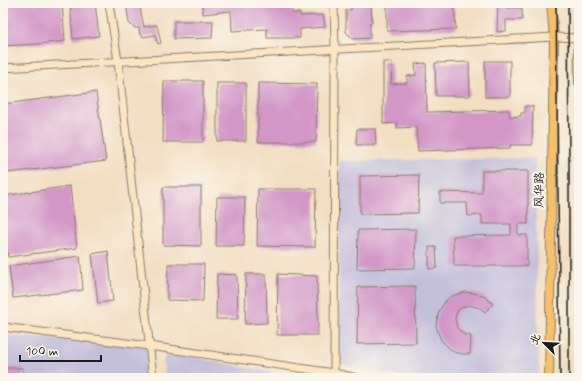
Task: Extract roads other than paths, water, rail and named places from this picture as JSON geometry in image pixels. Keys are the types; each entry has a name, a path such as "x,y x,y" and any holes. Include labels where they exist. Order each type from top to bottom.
{"main road":[{"name":"风华路","path":"549,378 554,37 551,3"},
{"path":"578,3 579,83"}],"street":[{"path":"109,3 118,61 153,378"},
{"path":"334,3 334,376"},
{"path":"3,68 554,37 579,38"},
{"path":"3,327 149,346 334,376 357,378"}],"railway":[{"path":"556,3 560,378"},
{"path":"568,3 569,378"}]}
